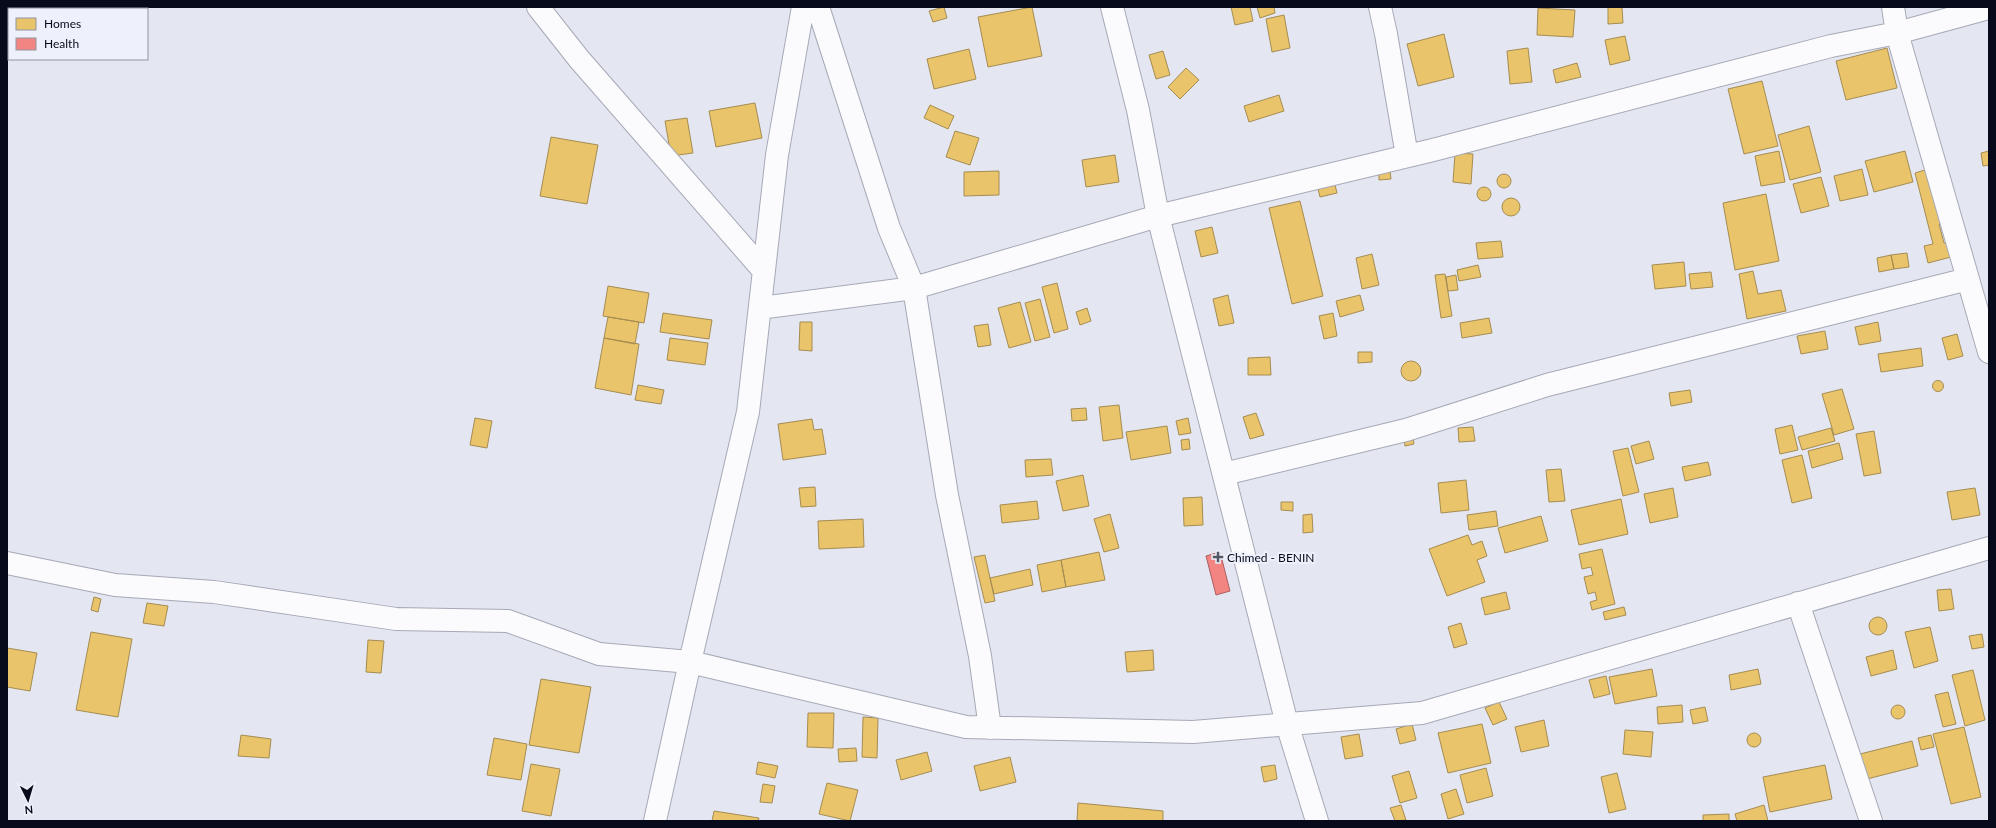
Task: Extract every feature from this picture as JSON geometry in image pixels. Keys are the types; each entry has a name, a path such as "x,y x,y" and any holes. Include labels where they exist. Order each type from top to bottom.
{"street":[{"path":"538,7 578,59 764,271"},
{"path":"655,821 748,412 777,155 803,7"},
{"path":"818,7 889,228 914,288 947,495 980,656 990,728"},
{"path":"1112,7 1138,110 1158,216 1288,724 1317,821"},
{"path":"1380,7 1407,156"},
{"path":"1893,7 1897,33 1989,352"},
{"path":"760,308 914,288 1158,216 1407,156 1831,46 1897,33 1989,8"},
{"path":"1224,474 1406,430 1547,385 1968,279"},
{"path":"7,563 115,585 214,592 396,619 508,621 599,654 690,662 966,727 1193,732 1422,713 1989,548"},
{"path":"1798,603 1871,821"}],"building: Homes":[{"path":"944,7 947,18 933,22 929,11"},
{"path":"1032,7 1042,56 988,67 978,17"},
{"path":"1231,7 1250,7 1253,21 1235,25"},
{"path":"1257,7 1274,7 1275,13 1260,18"},
{"path":"1608,7 1622,7 1623,23 1608,24"},
{"path":"1538,8 1575,10 1573,37 1537,35"},
{"path":"1284,15 1290,48 1272,52 1266,19"},
{"path":"1444,34 1454,77 1418,86 1407,44"},
{"path":"1625,36 1630,60 1610,65 1605,40"},
{"path":"1528,48 1532,82 1510,84 1507,51"},
{"path":"1887,48 1897,88 1846,100 1836,61"},
{"path":"969,49 976,79 934,89 927,59"},
{"path":"1163,51 1170,75 1156,79 1149,55"},
{"path":"1577,63 1581,77 1556,83 1553,70"},
{"path":"1186,68 1199,80 1180,99 1168,87"},
{"path":"1762,81 1778,146 1744,154 1728,89"},
{"path":"1279,95 1284,111 1249,122 1244,106"},
{"path":"755,103 762,138 716,147 709,111"},
{"path":"930,105 954,116 948,129 924,118"},
{"path":"687,118 693,153 671,156 665,121"},
{"path":"1809,126 1821,172 1790,180 1778,135"},
{"path":"955,131 979,138 970,165 946,157"},
{"path":"551,137 598,145 587,204 540,196"},
{"path":"1779,151 1785,182 1761,186 1755,156"},
{"path":"1905,151 1913,182 1874,192 1865,161"},
{"path":"1989,151 1989,165 1983,166 1981,153"},
{"path":"1455,153 1473,154 1471,184 1453,182"},
{"path":"1115,155 1119,182 1086,187 1082,160"},
{"path":"1862,169 1868,195 1840,201 1834,176"},
{"path":"1928,169 1942,223 1939,224 1944,243 1947,243 1951,257 1928,263 1924,246 1933,244 1915,173"},
{"path":"999,171 999,195 964,196 964,172"},
{"path":"1390,171 1391,179 1379,180 1379,172"},
{"path":"1504,174 1509,176 1511,181 1509,186 1504,188 1499,186 1497,181 1499,176"},
{"path":"1821,177 1829,206 1801,213 1793,184"},
{"path":"1335,185 1337,193 1320,197 1318,189"},
{"path":"1481,187 1487,187 1491,191 1491,197 1487,201 1481,201 1477,197 1477,191"},
{"path":"1766,194 1779,261 1735,270 1723,203"},
{"path":"1507,198 1515,198 1520,203 1518,214 1515,216 1507,216 1502,211 1502,203"},
{"path":"1300,201 1323,296 1292,304 1269,208"},
{"path":"1212,227 1218,253 1201,257 1195,231"},
{"path":"1501,241 1503,257 1478,259 1476,243"},
{"path":"1907,253 1909,267 1894,269 1891,255"},
{"path":"1372,254 1379,285 1362,289 1356,258"},
{"path":"1891,255 1894,269 1879,272 1877,258"},
{"path":"1684,262 1686,286 1655,289 1652,265"},
{"path":"1478,265 1481,277 1459,281 1457,270"},
{"path":"1753,271 1758,294 1781,290 1786,311 1747,319 1739,274"},
{"path":"1711,272 1713,287 1691,289 1689,274"},
{"path":"1445,274 1452,316 1441,318 1435,275"},
{"path":"1456,275 1458,290 1448,291 1446,277"},
{"path":"1057,283 1068,329 1054,333 1042,287"},
{"path":"608,286 649,293 644,323 603,316"},
{"path":"1228,295 1234,323 1219,326 1213,299"},
{"path":"1360,295 1364,310 1340,317 1336,301"},
{"path":"1040,299 1050,337 1035,341 1025,303"},
{"path":"1020,302 1031,342 1009,348 998,308"},
{"path":"1087,308 1091,321 1080,325 1076,312"},
{"path":"663,313 712,320 709,339 660,332"},
{"path":"1333,313 1337,336 1324,339 1319,316"},
{"path":"608,317 639,322 635,344 604,338"},
{"path":"1489,318 1492,333 1462,338 1460,323"},
{"path":"800,322 812,322 812,351 799,350"},
{"path":"1878,322 1881,341 1859,345 1855,327"},
{"path":"988,324 991,345 978,347 974,326"},
{"path":"1825,331 1828,349 1801,354 1797,336"},
{"path":"1957,334 1963,356 1948,360 1942,338"},
{"path":"604,338 639,344 631,395 595,388"},
{"path":"670,338 708,343 705,365 667,360"},
{"path":"1921,348 1923,366 1881,372 1878,354"},
{"path":"1358,352 1372,352 1372,362 1358,363"},
{"path":"1270,357 1271,375 1248,375 1248,358"},
{"path":"1407,361 1415,361 1421,367 1421,375 1415,381 1407,381 1401,375 1401,367"},
{"path":"1936,381 1940,381 1942,382 1942,390 1936,391 1933,388 1933,384"},
{"path":"638,385 664,390 661,404 635,400"},
{"path":"1842,389 1854,429 1834,435 1822,394"},
{"path":"1690,390 1692,402 1671,406 1669,393"},
{"path":"1119,405 1123,438 1103,441 1099,407"},
{"path":"1086,408 1087,420 1072,421 1071,409"},
{"path":"1256,413 1264,435 1250,439 1243,417"},
{"path":"475,418 492,421 487,448 470,445"},
{"path":"1188,418 1191,433 1179,435 1176,421"},
{"path":"812,419 814,430 822,429 826,454 783,460 778,424"},
{"path":"1792,425 1798,450 1780,454 1775,429"},
{"path":"1167,426 1171,453 1131,460 1126,432"},
{"path":"1473,427 1475,441 1459,442 1458,428"},
{"path":"1831,428 1835,441 1802,450 1798,437"},
{"path":"1874,431 1881,473 1864,476 1856,434"},
{"path":"1413,438 1414,444 1405,446 1404,439"},
{"path":"1189,439 1190,449 1182,450 1181,440"},
{"path":"1649,441 1654,459 1636,464 1631,446"},
{"path":"1839,443 1843,459 1812,468 1808,451"},
{"path":"1628,448 1639,492 1623,496 1613,451"},
{"path":"1802,455 1812,498 1792,503 1782,460"},
{"path":"1051,459 1053,475 1026,477 1025,460"},
{"path":"1708,462 1711,475 1685,481 1682,467"},
{"path":"1561,469 1565,501 1549,502 1546,470"},
{"path":"1083,475 1089,506 1063,511 1056,481"},
{"path":"1466,480 1469,510 1441,513 1438,483"},
{"path":"815,487 816,506 801,507 799,488"},
{"path":"1673,488 1678,517 1650,523 1644,494"},
{"path":"1975,488 1980,515 1952,520 1947,492"},
{"path":"1202,497 1203,525 1184,526 1183,498"},
{"path":"1621,499 1628,534 1579,545 1571,510"},
{"path":"1037,501 1039,519 1002,523 1000,505"},
{"path":"1281,502 1293,502 1293,511 1281,510"},
{"path":"1496,511 1498,526 1469,530 1467,515"},
{"path":"1110,514 1119,548 1104,552 1094,519"},
{"path":"1312,514 1313,532 1303,533 1303,515"},
{"path":"1541,516 1548,541 1505,553 1498,528"},
{"path":"863,519 864,547 819,549 818,521"},
{"path":"1468,535 1472,545 1482,541 1487,556 1477,560 1485,582 1447,596 1429,549"},
{"path":"1602,549 1615,604 1592,610 1590,602 1597,600 1595,592 1588,594 1584,577 1593,575 1591,567 1582,569 1579,554"},
{"path":"1099,552 1105,580 1066,587 1061,560"},
{"path":"985,555 995,601 985,603 974,557"},
{"path":"1061,560 1066,587 1042,592 1037,565"},
{"path":"1030,569 1033,585 994,594 990,578"},
{"path":"1951,589 1954,609 1939,611 1937,590"},
{"path":"1506,592 1510,609 1485,615 1481,598"},
{"path":"94,597 101,599 98,612 91,610"},
{"path":"147,603 168,606 164,626 143,623"},
{"path":"1624,607 1626,615 1605,620 1603,612"},
{"path":"1878,617 1884,620 1887,626 1884,632 1878,635 1872,632 1869,626 1872,620"},
{"path":"1461,623 1467,644 1454,648 1448,627"},
{"path":"1930,627 1938,661 1914,668 1905,632"},
{"path":"91,632 132,639 118,717 76,710"},
{"path":"1982,634 1984,647 1972,649 1969,636"},
{"path":"368,640 384,641 381,673 366,672"},
{"path":"7,648 37,653 30,691 7,687"},
{"path":"1153,650 1154,670 1127,672 1125,652"},
{"path":"1893,650 1897,669 1871,676 1866,657"},
{"path":"1652,669 1657,696 1615,704 1609,677"},
{"path":"1758,669 1761,684 1731,690 1729,675"},
{"path":"1973,670 1985,720 1965,726 1952,675"},
{"path":"1606,676 1610,694 1594,698 1589,680"},
{"path":"541,679 591,687 579,753 529,745"},
{"path":"1948,692 1956,724 1943,727 1935,695"},
{"path":"1499,702 1507,719 1493,725 1485,708"},
{"path":"1682,705 1683,722 1658,724 1657,707"},
{"path":"1898,705 1903,707 1905,712 1903,717 1898,719 1893,717 1891,712 1893,707"},
{"path":"1705,707 1708,721 1693,724 1690,710"},
{"path":"808,713 834,713 833,748 807,747"},
{"path":"863,717 878,718 877,758 862,757"},
{"path":"1544,720 1549,746 1521,752 1515,727"},
{"path":"1412,724 1416,740 1400,744 1396,729"},
{"path":"1482,724 1491,763 1448,773 1438,733"},
{"path":"1964,727 1981,797 1951,804 1933,734"},
{"path":"1625,730 1653,732 1651,757 1623,754"},
{"path":"1754,733 1759,735 1761,740 1759,745 1754,747 1749,745 1747,740 1749,735"},
{"path":"1359,734 1363,756 1345,759 1341,737"},
{"path":"241,735 271,739 269,758 238,756"},
{"path":"1931,735 1934,747 1921,750 1918,738"},
{"path":"494,738 527,744 521,780 487,775"},
{"path":"1912,741 1918,766 1867,779 1860,754"},
{"path":"856,748 857,761 839,762 838,749"},
{"path":"927,752 932,771 901,780 896,760"},
{"path":"1010,757 1016,782 980,791 974,766"},
{"path":"758,762 778,766 775,778 756,774"},
{"path":"531,764 560,769 551,816 522,811"},
{"path":"1275,765 1277,779 1264,782 1261,767"},
{"path":"1825,765 1832,799 1770,812 1763,777"},
{"path":"1486,768 1493,796 1467,803 1460,775"},
{"path":"1409,771 1417,798 1400,803 1392,776"},
{"path":"1617,773 1626,809 1609,813 1601,777"},
{"path":"827,783 858,790 850,821 819,814"},
{"path":"763,784 775,786 772,803 760,802"},
{"path":"1456,789 1464,814 1448,819 1441,794"},
{"path":"1078,803 1163,811 1163,821 1077,821"},
{"path":"1401,805 1406,820 1395,821 1390,808"},
{"path":"1764,805 1768,821 1737,821 1735,814"},
{"path":"714,811 759,818 758,821 712,821"},
{"path":"1729,814 1729,821 1703,821 1703,815"}],"building: Health":[{"path":"1220,552 1230,591 1216,595 1206,556"}],"place":[{"name":"Chimed - BENIN","path":"1218,557"}]}
